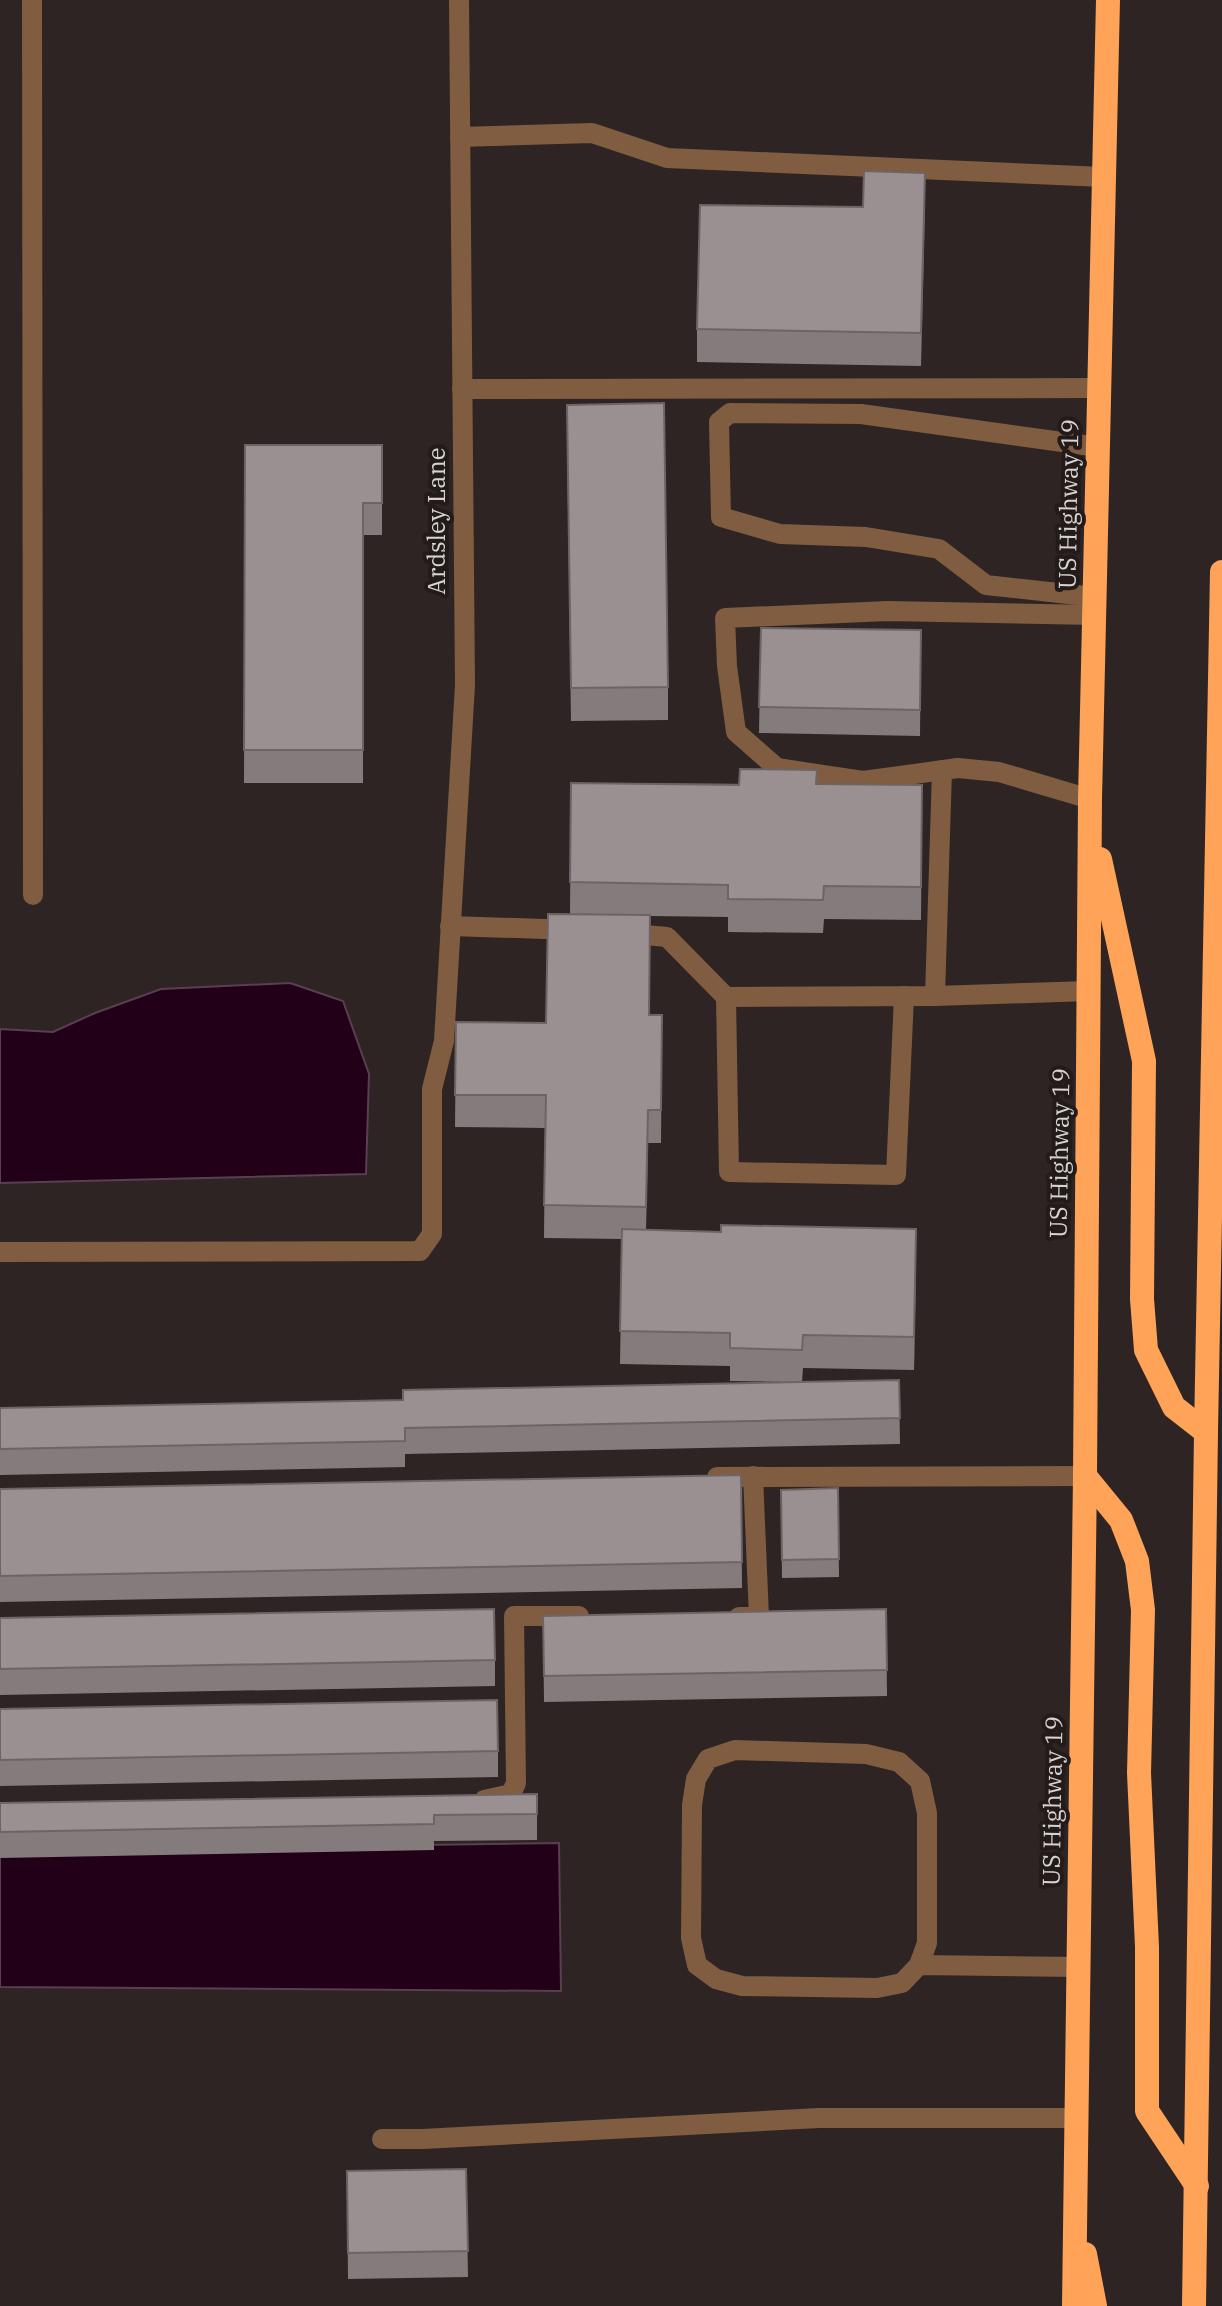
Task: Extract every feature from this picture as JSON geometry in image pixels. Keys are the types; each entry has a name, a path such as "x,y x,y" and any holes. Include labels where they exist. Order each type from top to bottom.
{"highway":[{"name":"US Highway 19","path":"1074,2306 1090,806 1108,0"},
{"path":"1194,2306 1214,1431 1222,572"},
{"path":"1090,806 1144,1061 1142,1299 1146,1350 1174,1407 1214,1431"},
{"path":"1085,1476 1121,1520 1137,1561 1143,1610 1139,1773 1147,1947 1147,2111 1197,2186"},
{"path":"1076,2204 1095,2306"}],"street":[{"path":"32,0 33,895"},
{"name":"Ardsley Lane","path":"0,1252 420,1251 432,1234 432,1089 444,1041 465,685 459,0"},
{"path":"460,137 592,133 667,158 1104,177"},
{"path":"462,389 1100,388"},
{"path":"1095,606 986,585 939,549 866,537 780,534 721,517 719,422 730,413 861,414 1098,447"},
{"path":"1090,806 999,772 958,768 863,781 777,768 736,732 727,666 725,618 1095,606"},
{"path":"935,996 942,770"},
{"path":"450,926 597,931 667,937 726,997 729,1172 896,1175 904,996"},
{"path":"726,997 935,996 1089,991"},
{"path":"713,1617 759,1617 753,1476"},
{"path":"690,1478 1085,1476"},
{"path":"460,1800 492,1800 511,1794 516,1783 508,1710 507,1616 606,1616"},
{"path":"919,1965 927,1943 927,1813 920,1781 899,1762 866,1754 735,1750 708,1759 696,1779 692,1805 691,1938 697,1965 716,1979 742,1986 877,1988 902,1983 919,1965 1079,1967"},
{"path":"382,2139 819,2118 1077,2118"}],"shaded area":[{"path":"290,983 343,1001 369,1074 366,1174 0,1183 0,1029 53,1032 161,989"},
{"path":"559,1843 561,1991 0,1987 0,1851"}],"building":[{"path":"864,171 925,173 921,333 697,329 700,205 863,207"},
{"path":"664,403 668,687 571,688 567,405"},
{"path":"245,445 382,445 382,503 363,503 363,750 244,750"},
{"path":"761,628 921,630 920,710 759,707"},
{"path":"740,769 817,770 816,784 922,785 921,887 824,886 823,900 728,899 728,885 570,882 571,783 739,785"},
{"path":"548,914 650,915 649,1015 662,1015 661,1110 648,1110 646,1207 544,1205 546,1095 455,1095 456,1022 546,1023"},
{"path":"721,1225 916,1229 914,1337 803,1335 802,1350 730,1348 730,1333 620,1331 622,1229 721,1232"},
{"path":"899,1380 900,1418 405,1428 405,1441 0,1449 0,1408 403,1400 403,1390"},
{"path":"741,1475 742,1562 0,1576 0,1489"},
{"path":"838,1488 839,1559 782,1560 781,1490"},
{"path":"494,1609 495,1660 0,1669 0,1618"},
{"path":"886,1609 887,1670 544,1676 543,1616"},
{"path":"497,1700 498,1751 0,1760 0,1709"},
{"path":"537,1794 537,1814 434,1815 434,1824 0,1832 0,1803"},
{"path":"466,2169 468,2251 348,2253 347,2171"}]}
